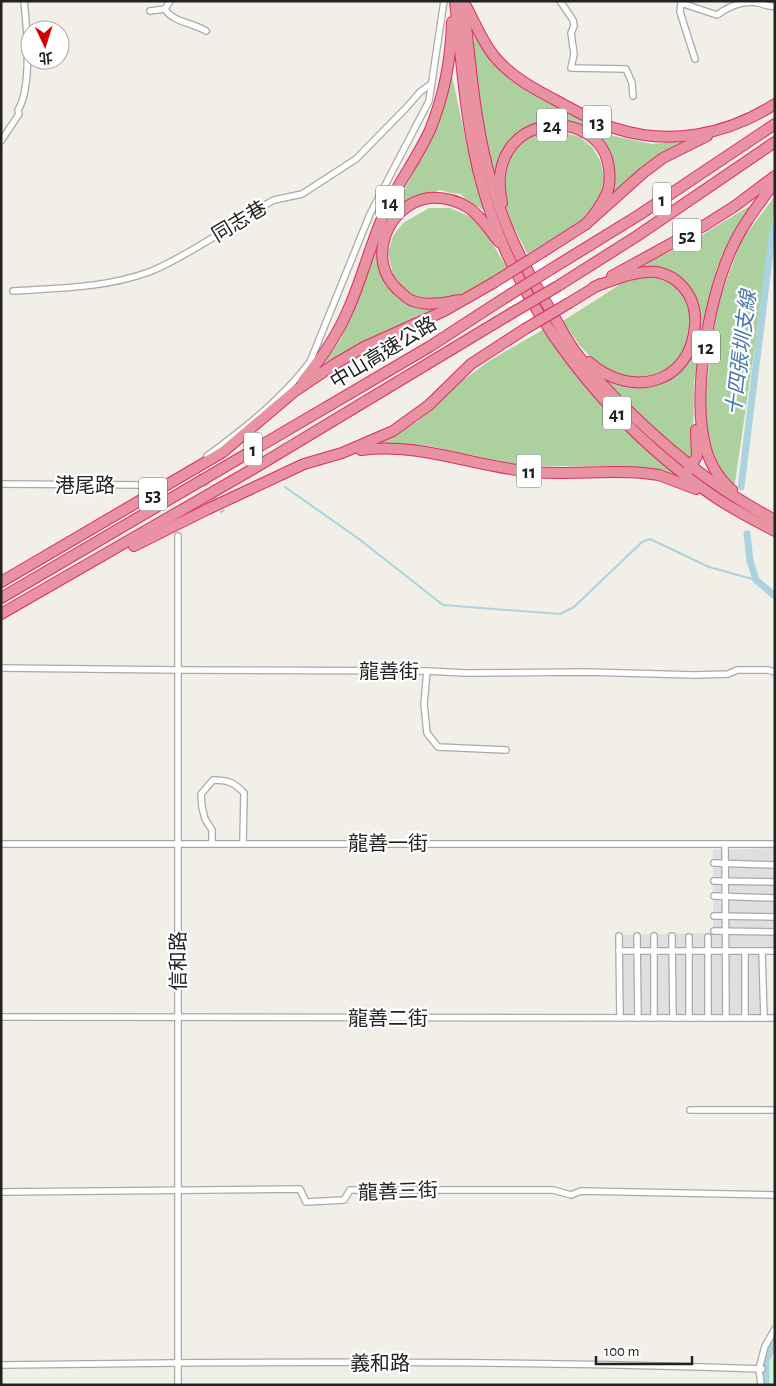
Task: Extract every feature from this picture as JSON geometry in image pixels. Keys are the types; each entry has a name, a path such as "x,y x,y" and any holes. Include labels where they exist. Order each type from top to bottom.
{"highway":[{"path":"454,1 467,118 482,185 507,253"},
{"name":"14","path":"295,391 320,361 338,333 354,296 384,212 429,130 446,75 454,1"},
{"path":"463,1 474,104 492,184 509,236 527,271 574,349 604,387 714,496 775,531"},
{"name":"13","path":"463,1 494,56 507,69 536,89 592,120 614,128 652,136 687,136 726,127 748,119 775,104"},
{"name":"中山高速公路","path":"1,598 429,347 639,215 775,124"},
{"name":"24","path":"509,236 501,196 500,178 502,164 507,153 521,136 530,130 543,126 558,125 583,132 600,146 605,155 610,177 607,194 599,209 586,224"},
{"path":"295,391 364,347 419,323 493,283 586,224 642,174 663,158 726,127"},
{"name":"中山高速公路","path":"1,614 244,474 558,286 637,236 775,142"},
{"name":"52","path":"594,287 643,258 706,225 775,176"},
{"name":"12","path":"754,509 723,481 711,463 702,434 701,398 705,353 714,298 732,248 745,224 775,182"},
{"path":"471,296 430,304 413,301 393,285 386,275 382,261 382,248 386,233 398,213 424,199 438,197 450,199 470,209 482,220 507,253"},
{"name":"41","path":"507,253 520,279 558,342 601,395 647,444 688,472"},
{"path":"16,606 208,509 280,475 304,464 342,453 393,431 429,405 471,364 594,287 629,275 656,272 665,274 678,282 688,292 694,303 696,316 693,338 687,352 675,369 666,376 647,383 634,384 610,377 593,366 574,349"},
{"path":"688,472 697,456 695,400 705,353"},
{"name":"53","path":"1,582 223,452 295,391"},
{"name":"11","path":"342,453 373,448 396,448 429,452 503,468 533,472 644,473 659,475 714,496"},
{"path":"688,472 775,520"}],"street":[{"path":"1,141 19,114 18,110 23,103 27,67 24,1"},
{"path":"165,9 170,1"},
{"path":"431,84 444,1"},
{"path":"560,1 573,20 574,26 571,34 574,54 571,68 626,69 632,83 632,96"},
{"path":"695,59 680,12 681,4 717,15 729,5 744,2 758,2 768,7 775,6"},
{"path":"150,11 165,9"},
{"path":"165,9 178,19 206,31"},
{"name":"同志巷","path":"13,291 90,286 135,276 161,266 224,231 226,226 274,200 302,194 356,159 420,92 431,84"},
{"name":"港尾路","path":"1,484 158,484 166,482 226,443 262,412 298,378 310,362 370,214 429,101 431,84"},
{"name":"信和路","path":"178,536 178,1385"},
{"name":"龍善街","path":"1,668 427,671 465,673 586,672 688,675 728,674 736,670 768,670 775,672"},
{"path":"427,671 424,704 427,733 438,747 506,750"},
{"path":"212,843 212,830 205,818 201,794 212,780 226,780 244,793 243,843"},
{"name":"龍善一街","path":"1,844 179,842 775,844"},
{"path":"725,844 726,1018"},
{"path":"714,863 775,864"},
{"path":"714,881 775,882"},
{"path":"714,896 775,898"},
{"path":"714,916 775,917"},
{"path":"714,931 775,932"},
{"path":"619,936 620,1018"},
{"path":"637,936 638,1018"},
{"path":"654,936 654,1018"},
{"path":"672,936 673,1018"},
{"path":"689,936 689,1018"},
{"path":"708,937 708,1018"},
{"path":"619,951 775,952"},
{"path":"744,1018 745,951"},
{"path":"762,951 764,1018"},
{"name":"龍善二街","path":"1,1017 775,1018"},
{"path":"690,1110 775,1110"},
{"name":"龍善三街","path":"1,1192 300,1189 306,1202 339,1202 344,1200 350,1190 553,1190 571,1195 581,1190 775,1195"},
{"path":"761,1385 761,1369 765,1346 775,1328"},
{"name":"義和路","path":"1,1365 178,1362 551,1364 761,1369"}],"shaded area":[{"path":"775,848 775,950 761,950 762,1017 618,1016 617,935 713,933 713,850"}],"green space":[{"path":"473,30 480,43 510,80 576,117 614,136 652,144 681,141 682,144 616,194 613,192 614,175 612,162 596,136 542,123 518,133 503,151 497,179 494,180 476,90"},
{"path":"452,76 467,146 487,212 465,199 461,194 440,190 404,205 404,200 398,202 436,130"},
{"path":"559,131 580,137 593,148 601,162 604,181 599,199 570,234 529,257 507,211 505,185 508,167 514,150 527,138"},
{"path":"775,196 733,487 714,462 706,439 704,407 717,306 741,241"},
{"path":"748,207 750,209 717,268 707,308 702,348 694,381 693,455 690,459 647,426 601,378 604,376 626,383 672,374 696,338 689,287 638,267 690,242"},
{"path":"429,208 450,208 478,220 509,271 466,296 424,301 401,287 394,278 388,253 393,236 403,223"},
{"path":"376,248 378,248 383,275 388,285 401,300 423,308 438,310 320,369 341,339"},
{"path":"648,274 674,280 693,305 687,348 671,369 652,377 621,378 600,367 580,346 563,321 630,278"},
{"path":"544,329 609,412 633,437 680,478 658,470 611,466 523,466 429,446 382,443 382,440 417,422 462,381 489,361"},
{"path":"775,1350 775,1385 770,1385 770,1362"}],"pier":[{"path":"536,249 573,307 528,336 491,278"}],"waterway":[{"name":"十四張圳支線","path":"741,487 775,223"},
{"path":"285,487 359,539 443,605 560,614 574,607 642,542 650,539 709,567 756,580"},
{"name":"十四張圳支線","path":"747,534 750,561 756,580 775,596"},
{"name":"十四張圳支線","path":"766,1385 766,1360 775,1342"}],"tunnel":[{"path":"195,467 223,512"}]}
